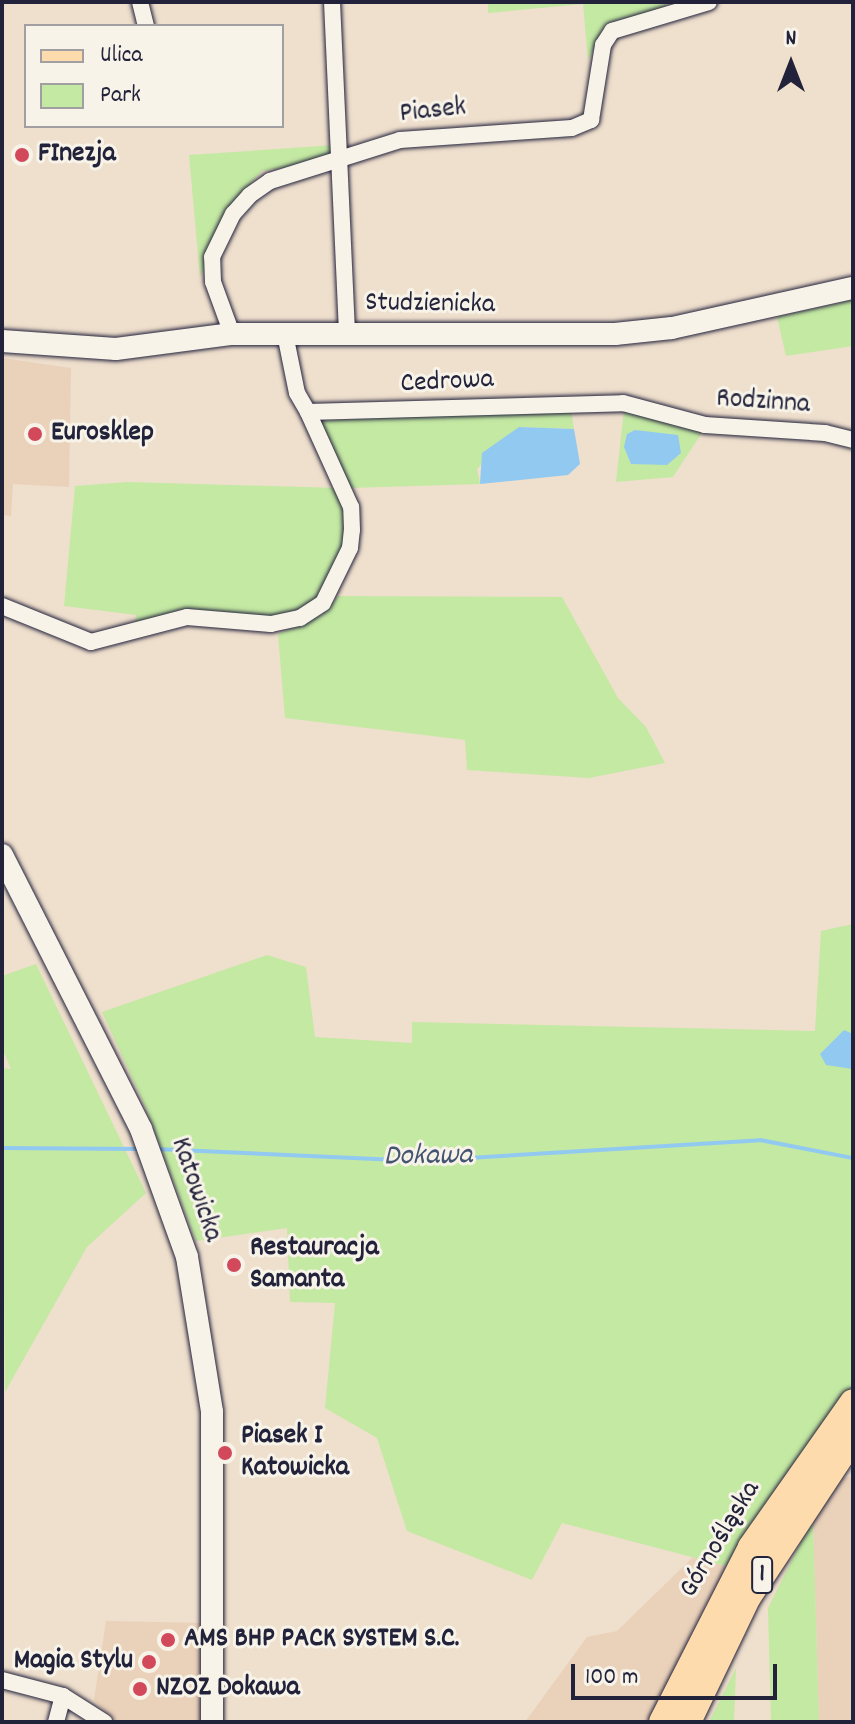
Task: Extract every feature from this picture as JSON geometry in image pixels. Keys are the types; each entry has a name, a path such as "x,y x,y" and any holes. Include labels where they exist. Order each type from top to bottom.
{"main road":[{"name":"Górnośląska","path":"662,1722 751,1547 853,1402"},
{"name":"Górnośląska","path":"688,1722 748,1597 853,1438"}],"street":[{"path":"140,2 146,24"},
{"path":"332,2 343,160 347,334"},
{"name":"Piasek","path":"232,334 210,270 217,242 233,214 270,181 431,134 572,128 591,120 603,45 612,31 709,2"},
{"name":"Studzienicka","path":"2,341 116,349 232,334 615,334 672,328 853,288"},
{"path":"2,606 91,642 187,617 271,624 300,618 323,603 350,548 351,507 297,393 285,334"},
{"name":"Cedrowa","path":"308,412 623,403 670,416"},
{"name":"Rodzinna","path":"670,416 705,425 825,433 853,440"},
{"name":"Katowicka","path":"2,855 141,1129 159,1172 199,1308 211,1400 212,1722"},
{"path":"2,1680 63,1696 104,1722"},
{"path":"56,1722 63,1696"}],"shaded area":[{"path":"2,358 71,368 69,487 13,484 11,516 2,515"},
{"path":"853,1477 853,1722 819,1722 813,1518 840,1478"},
{"path":"693,1557 726,1566 656,1722 525,1722 587,1637 617,1631"},
{"path":"106,1621 204,1623 202,1722 116,1722 94,1700"}],"green space":[{"path":"488,2 666,2 666,7 606,24 588,60 583,4 488,13"},
{"path":"335,145 323,162 262,171 232,203 200,277 189,155"},
{"path":"853,300 853,346 786,356 777,317"},
{"path":"571,409 574,429 519,427 477,469 480,484 350,488 319,421"},
{"path":"624,410 703,431 673,477 616,482"},
{"path":"128,482 338,488 347,510 344,545 319,596 302,611 267,617 183,609 135,627 136,615 64,606 75,486"},
{"path":"338,596 562,597 618,698 646,727 665,763 589,778 467,770 465,740 285,718 278,634 322,615"},
{"path":"853,924 853,1389 726,1566 562,1523 532,1580 407,1531 377,1438 325,1408 335,1303 290,1302 287,1228 196,1241 145,1106 102,1012 267,955 306,967 315,1037 412,1043 412,1022 815,1031 821,931"},
{"path":"36,964 146,1193 87,1247 5,1392 2,1068 11,1069 2,1048 2,976"},
{"path":"813,1518 819,1722 771,1722 768,1608"},
{"path":"736,1668 734,1722 709,1722"}],"water":[{"path":"519,427 574,429 580,464 568,475 480,484 482,453"},
{"path":"635,430 678,435 681,453 667,465 631,464 624,447 627,434"},
{"path":"844,1030 853,1034 853,1069 826,1065 820,1054"}],"waterway":[{"name":"Dokawa","path":"156,1149 420,1161 760,1140 853,1158"},
{"name":"Dokawa","path":"2,1148 140,1149"}],"place":[{"name":"FInezja","path":"22,155"},
{"name":"Eurosklep","path":"35,434"},
{"name":"Restauracja Samanta","path":"234,1265"},
{"name":"Piasek I Katowicka","path":"225,1453"},
{"name":"AMS BHP PACK SYSTEM S.C.","path":"168,1640"},
{"name":"Magia Stylu","path":"149,1662"},
{"name":"NZOZ Dokawa","path":"140,1689"}]}
